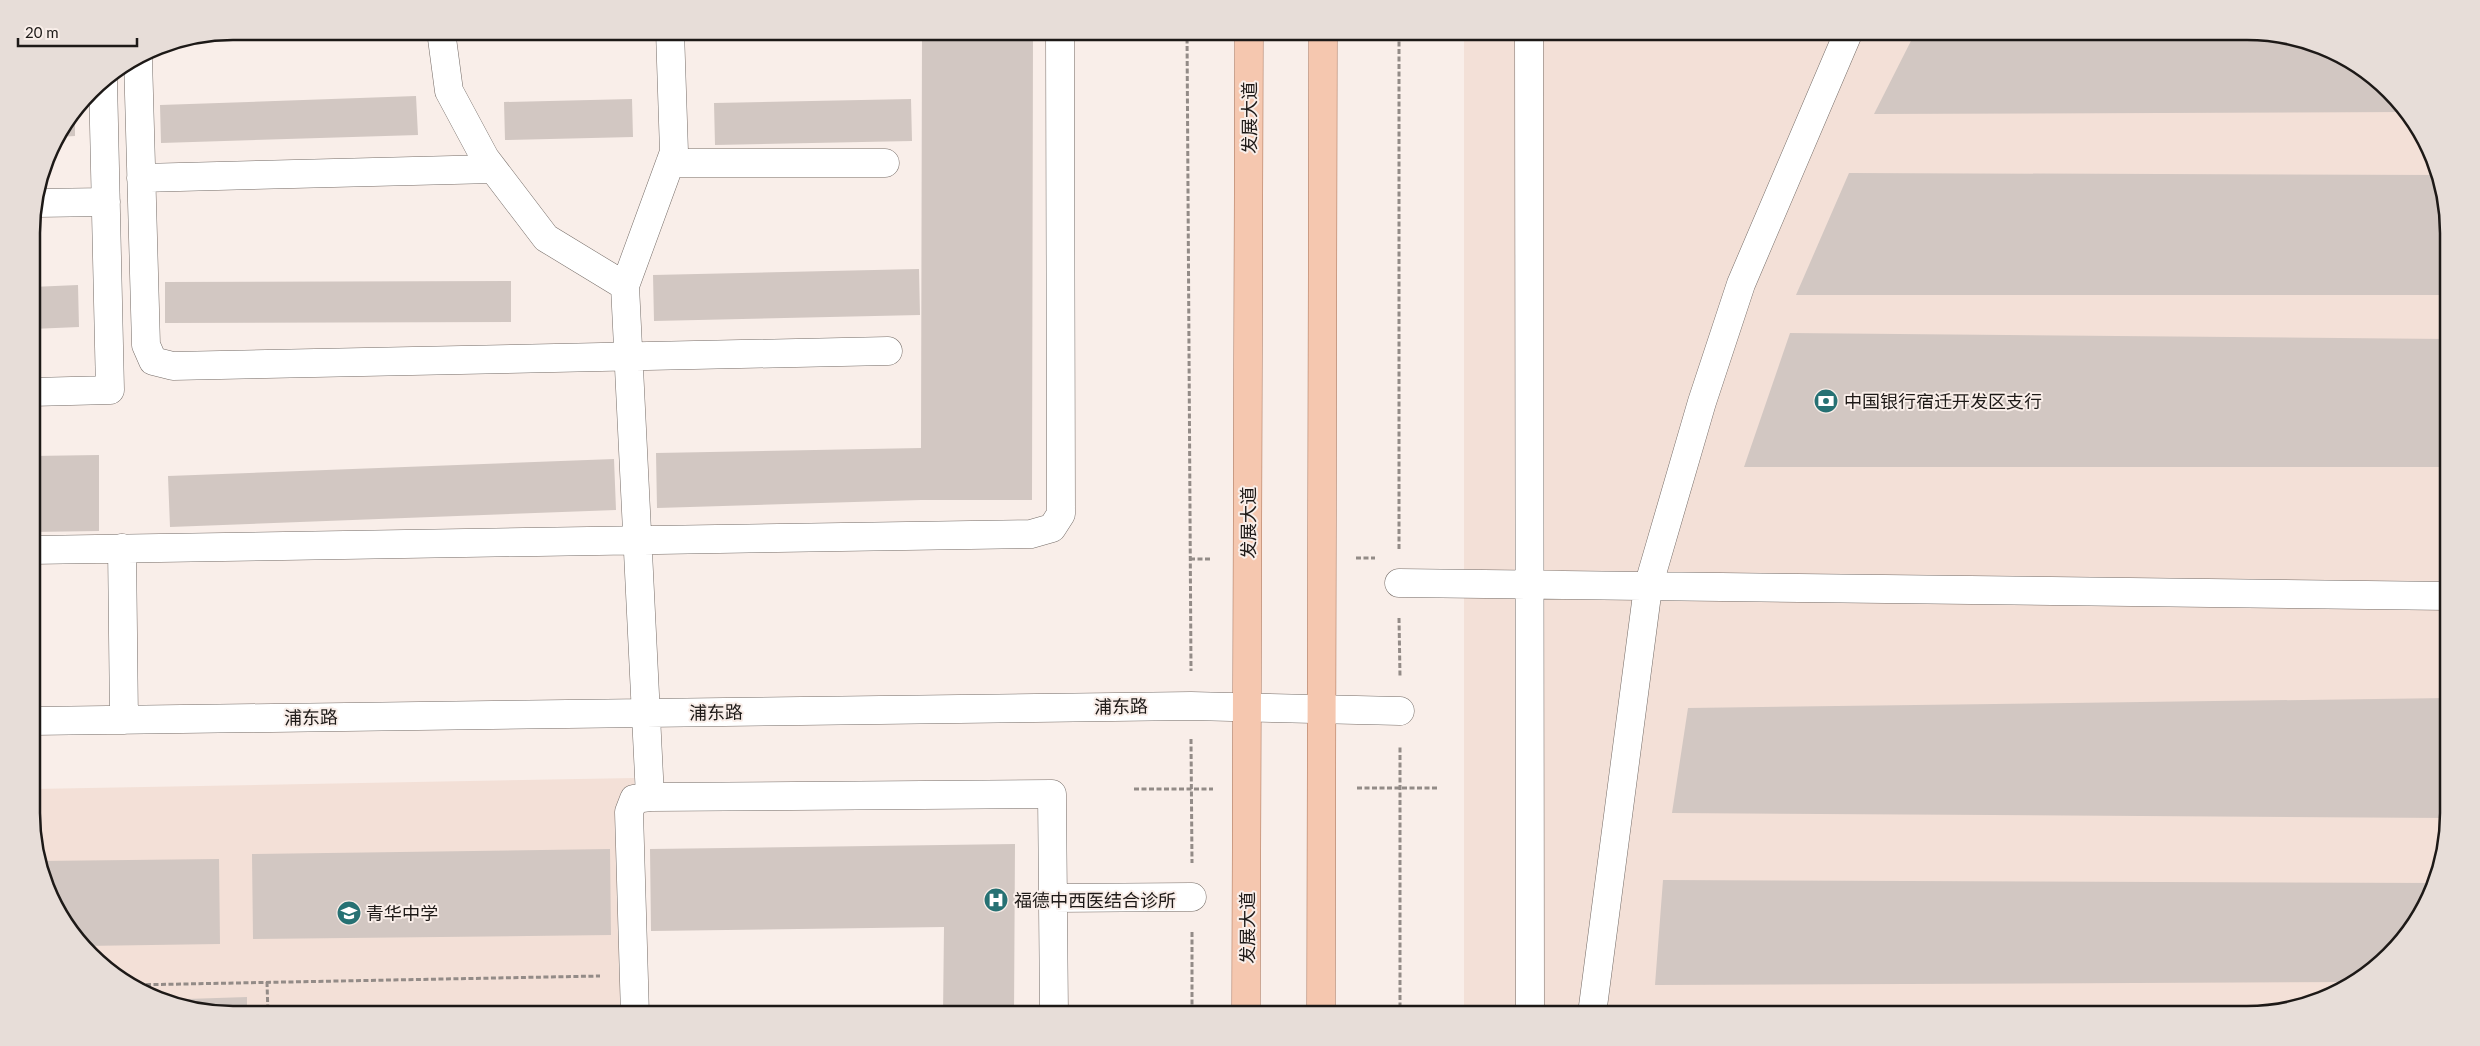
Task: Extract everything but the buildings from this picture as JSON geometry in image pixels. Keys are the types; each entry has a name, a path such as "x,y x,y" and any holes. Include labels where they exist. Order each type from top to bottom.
{"main road":[{"name":"发展大道","path":"1246,1006 1249,40"},
{"path":"1321,1006 1323,40"}],"street":[{"path":"441,40 449,91 493,169 546,238 625,286"},
{"path":"650,797 625,286 674,152 670,40"},
{"path":"40,550 1031,534 1052,528 1061,514 1060,40"},
{"path":"1529,40 1530,1006"},
{"path":"1593,1006 1648,587 1702,402 1741,284 1845,40"},
{"path":"138,65 146,345 153,360 173,366 888,351"},
{"path":"40,392 110,390 103,91"},
{"path":"670,163 885,163"},
{"path":"141,178 493,169"},
{"path":"43,203 106,202"},
{"path":"122,548 124,720"},
{"path":"1399,583 2440,596"},
{"name":"浦东路","path":"40,721 1191,706 1400,711"},
{"path":"635,1006 629,812 634,799 650,797 1052,794 1054,1006"},
{"path":"1053,898 1192,898"}],"path":[{"path":"1187,40 1192,1006"},
{"path":"1399,40 1400,1006"},
{"path":"146,985 605,976"},
{"path":"267,982 268,1006"}],"shaded area":[{"path":"1464,40 2259,40 2309,50 2332,60 2364,80 2392,106 2414,137 2425,159 2433,183 2440,221 2440,825 2430,875 2420,898 2400,930 2374,958 2343,980 2321,991 2297,999 2259,1006 1464,1006"},
{"name":"青华中学","path":"634,778 641,1006 221,1006 171,996 137,980 106,958 88,940 66,909 50,875 44,850 40,825 40,789"}],"place":[{"name":"中国银行宿迁开发区支行","path":"1826,401"},
{"name":"福德中西医结合诊所","path":"996,900"},
{"name":"青华中学","path":"349,913"}]}
